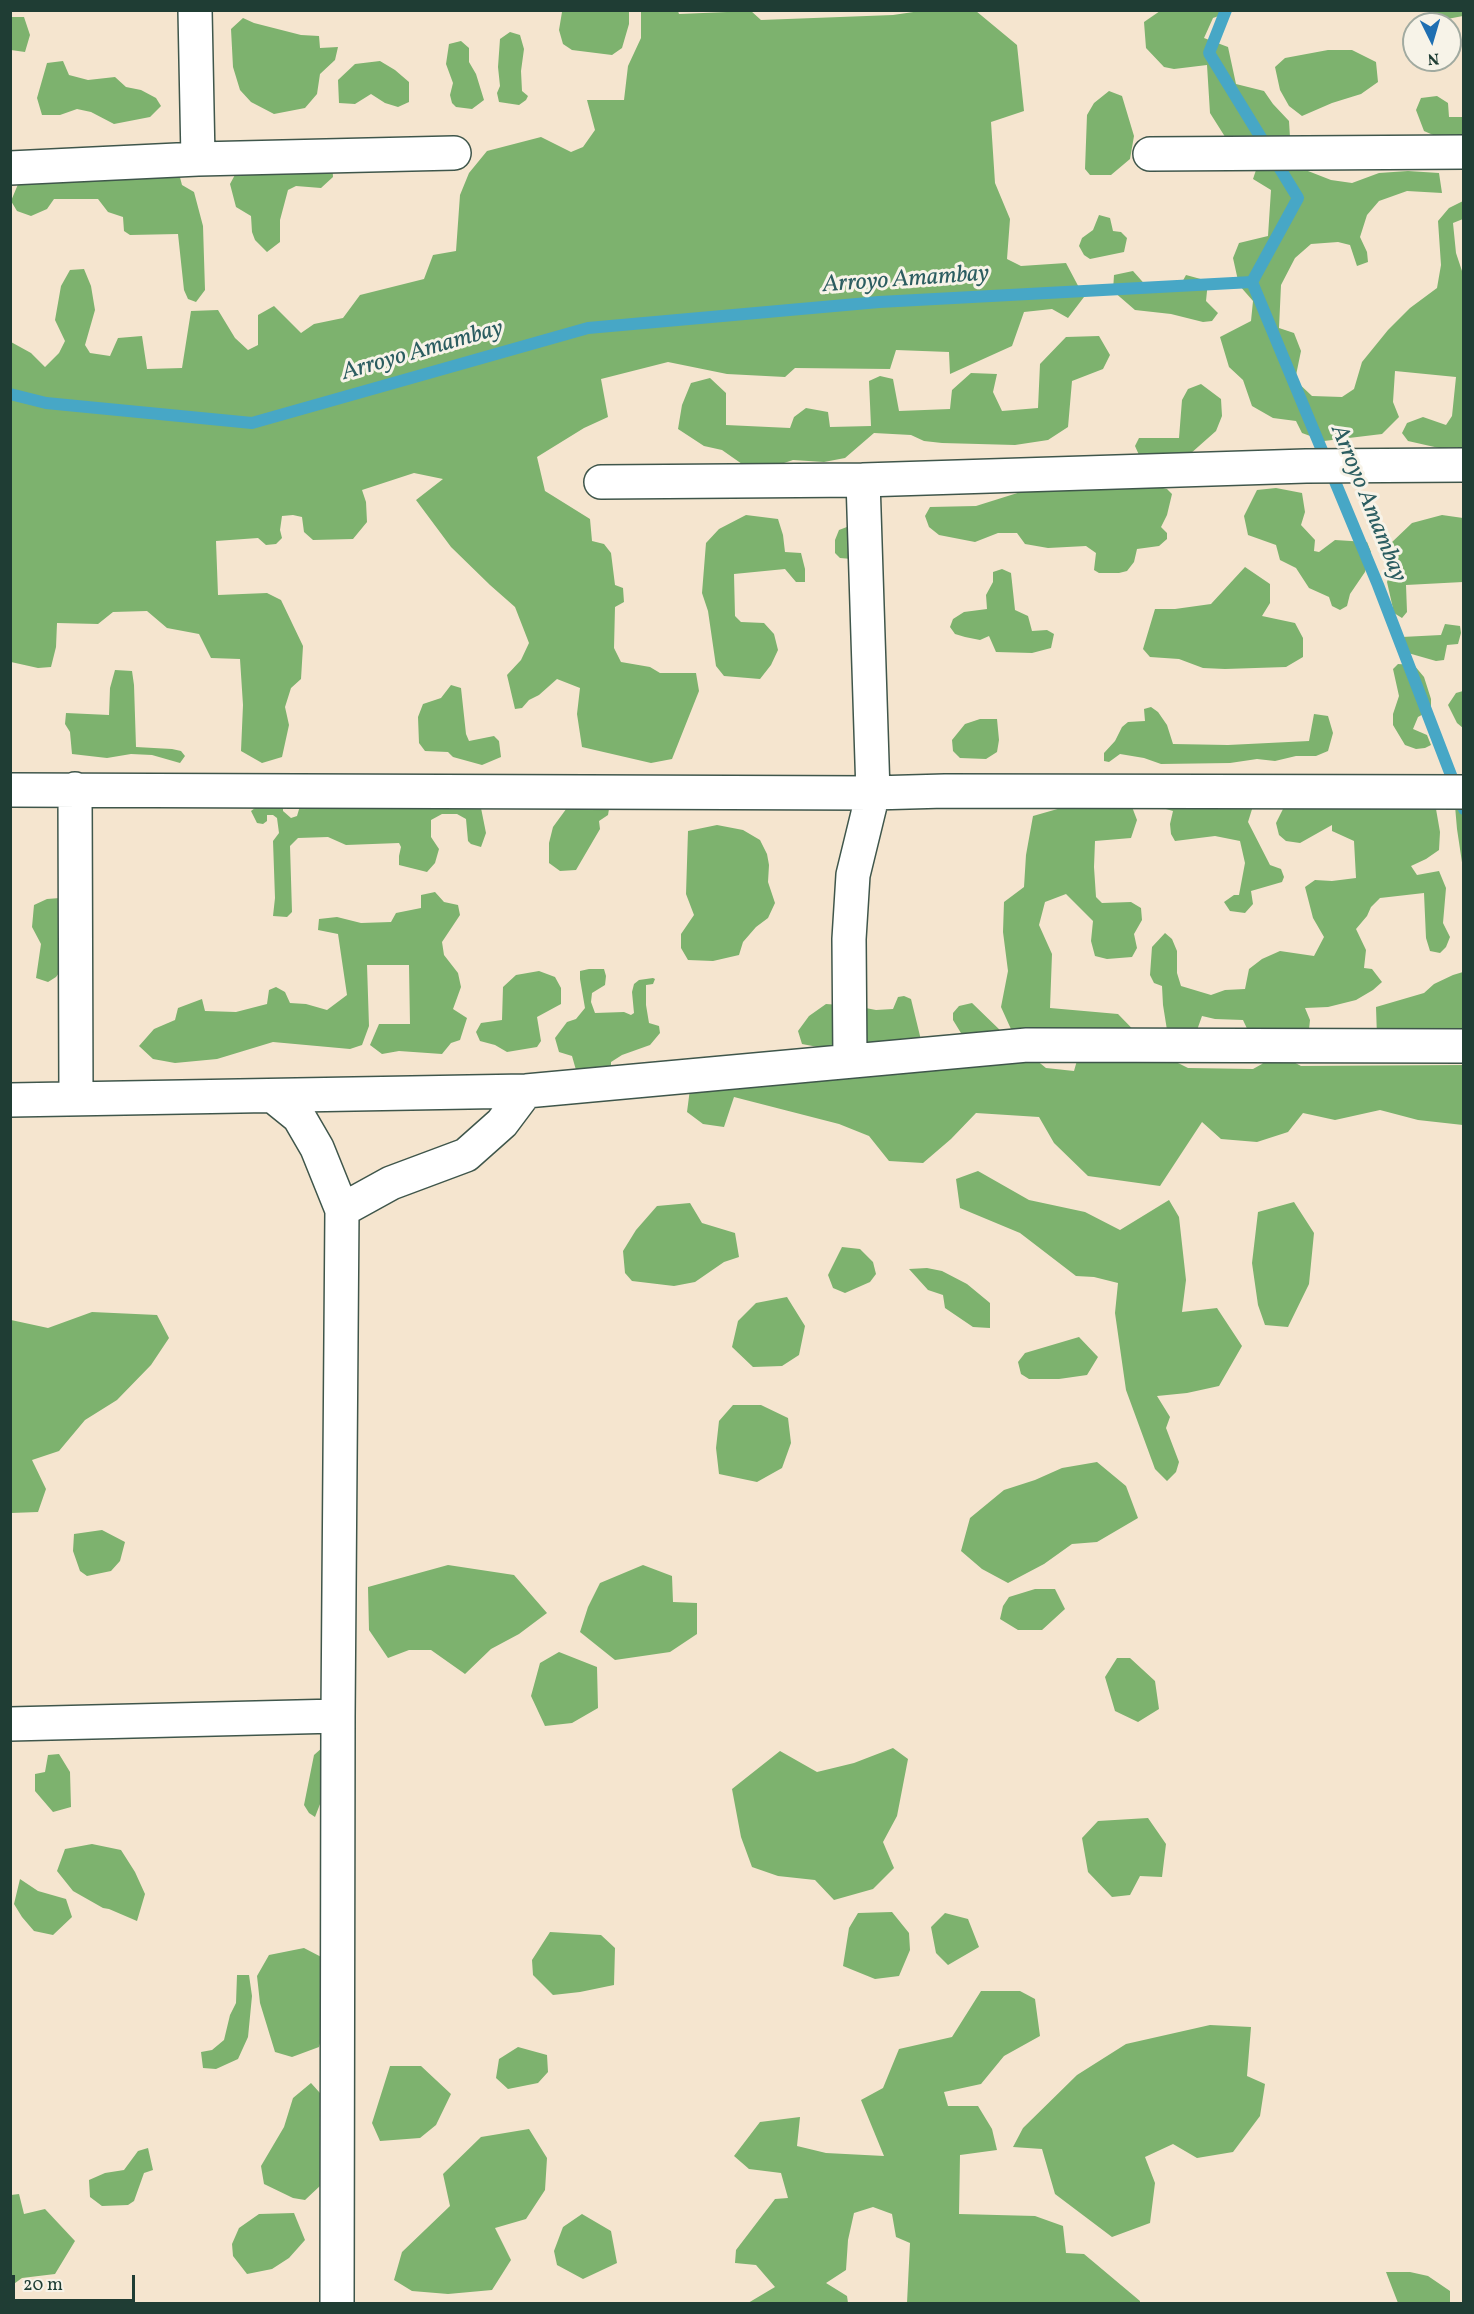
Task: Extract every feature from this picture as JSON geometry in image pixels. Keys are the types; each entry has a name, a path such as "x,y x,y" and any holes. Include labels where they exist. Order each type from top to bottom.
{"street":[{"path":"195,10 198,159"},
{"path":"1150,154 1464,152"},
{"path":"10,168 198,159 454,153"},
{"path":"601,482 863,480 1306,466 1464,465"},
{"path":"850,1061 849,939 853,875 873,793 863,480"},
{"path":"75,789 76,1098"},
{"path":"10,790 873,793 945,791 1464,792"},
{"path":"10,1100 526,1090 1027,1045 1464,1046"},
{"path":"342,1210 391,1183 466,1155 502,1123 526,1090"},
{"path":"273,1096 299,1117 317,1148 342,1210 338,1716 338,2304"},
{"path":"10,1724 338,1716"}],"green space":[{"path":"927,10 976,11 1017,45 1024,111 991,122 995,183 1010,219 1007,259 1021,266 1066,263 1084,297 1068,318 1052,309 1024,312 1012,346 950,374 949,352 896,350 890,369 795,368 785,377 727,374 668,362 601,379 608,417 584,428 537,457 545,491 590,519 592,541 604,544 611,553 615,585 623,588 624,602 615,607 614,648 621,662 650,667 660,673 696,673 699,691 672,759 651,763 582,747 577,714 580,688 557,679 522,708 515,709 507,675 521,660 529,643 515,607 451,547 416,500 443,479 414,473 362,490 366,502 367,522 353,539 313,540 304,532 302,517 293,515 282,516 280,530 282,538 276,544 266,545 258,538 216,541 218,595 267,593 281,600 303,646 301,679 291,688 285,707 289,725 282,757 262,763 241,751 243,705 240,659 211,658 199,634 167,628 147,611 113,612 98,624 57,623 56,647 51,667 38,668 11,662 11,342 31,353 45,367 59,353 65,341 55,320 61,286 70,270 84,269 91,286 95,310 85,345 90,353 110,356 118,338 142,336 147,369 182,368 191,311 218,310 235,338 248,350 258,345 258,315 274,306 301,333 314,324 343,318 360,295 424,279 433,255 456,251 460,195 469,173 487,151 541,137 571,152 583,147 595,130 587,100 624,100 628,66 641,38 641,11 678,11 679,14 751,11 761,20 893,15"},
{"path":"564,11 629,11 629,24 622,48 612,55 572,50 563,44 559,30"},
{"path":"1160,11 1233,11 1213,18 1204,38 1228,47 1236,84 1264,91 1289,121 1291,154 1234,151 1210,113 1207,65 1174,69 1164,67 1146,48 1144,22"},
{"path":"1463,11 1463,16 1462,12 1430,12"},
{"path":"11,17 24,17 30,35 25,52 11,50"},
{"path":"243,18 301,35 319,36 320,48 338,47 335,60 320,74 317,94 305,108 274,114 251,102 240,90 233,67 231,29"},
{"path":"510,32 520,35 524,49 521,71 522,91 528,96 519,105 499,102 497,93 500,86 498,67 500,39"},
{"path":"461,41 469,48 469,62 476,74 484,100 472,109 456,107 450,95 453,83 446,64 449,44"},
{"path":"1328,50 1352,50 1376,62 1378,82 1361,94 1302,116 1289,106 1280,90 1275,67 1285,58"},
{"path":"63,61 69,75 88,80 115,77 126,87 141,90 156,98 161,106 150,117 114,124 91,112 77,109 60,115 42,115 37,98 47,63"},
{"path":"380,61 409,82 409,102 398,107 385,103 371,94 355,104 339,103 338,80 355,64"},
{"path":"1109,91 1122,96 1134,136 1130,159 1111,175 1090,175 1085,169 1087,115 1094,103"},
{"path":"1437,96 1448,103 1449,117 1463,117 1463,137 1440,138 1424,131 1416,110 1421,98"},
{"path":"243,160 332,161 333,177 321,188 296,186 288,190 280,220 280,242 267,252 255,240 251,216 236,207 230,184"},
{"path":"176,162 182,185 194,192 203,226 205,290 196,302 188,299 184,290 178,234 130,235 124,231 123,217 108,212 98,199 54,199 47,209 31,216 17,211 11,201 21,177"},
{"path":"1258,164 1290,164 1331,180 1352,183 1379,173 1408,171 1439,173 1442,193 1407,191 1379,201 1367,215 1360,237 1367,252 1368,262 1357,266 1350,245 1338,242 1311,244 1295,258 1281,285 1279,328 1294,333 1301,351 1295,380 1312,396 1342,397 1354,389 1362,362 1388,330 1410,308 1437,288 1441,265 1438,221 1449,208 1463,201 1463,219 1453,223 1456,253 1463,274 1463,447 1439,448 1408,441 1402,433 1407,423 1423,417 1446,425 1452,416 1456,377 1395,371 1393,402 1399,417 1382,434 1324,441 1302,433 1296,421 1273,418 1252,406 1243,380 1229,367 1220,337 1251,321 1253,301 1239,285 1233,258 1239,243 1268,236 1271,190 1253,179"},
{"path":"1099,215 1110,218 1113,231 1121,232 1127,238 1124,252 1090,259 1084,255 1079,246 1082,238 1093,230"},
{"path":"1133,271 1149,289 1180,286 1186,275 1208,281 1206,301 1218,313 1212,321 1203,322 1171,314 1135,310 1113,291 1114,275"},
{"path":"1099,336 1110,355 1103,369 1072,381 1068,427 1048,440 1015,445 942,443 924,441 911,435 874,433 845,458 824,462 793,460 781,464 742,464 722,450 704,446 678,429 682,405 691,383 710,378 726,393 726,425 790,428 794,417 806,408 828,412 830,427 871,426 869,381 880,376 893,379 899,411 950,409 952,390 971,373 997,374 993,392 1002,411 1038,408 1040,364 1066,337"},
{"path":"1201,384 1221,399 1222,416 1216,431 1190,454 1139,455 1135,446 1139,438 1179,438 1182,400 1188,389"},
{"path":"1151,485 1167,489 1172,494 1167,515 1161,527 1167,533 1167,539 1159,546 1137,549 1134,562 1127,571 1119,573 1099,573 1094,570 1096,553 1086,546 1048,548 1025,544 1017,533 998,533 975,542 939,535 929,527 925,516 930,507 976,506 1027,490"},
{"path":"1276,488 1302,493 1305,512 1301,525 1315,540 1314,551 1319,552 1335,540 1367,542 1371,552 1365,572 1350,594 1347,606 1340,610 1332,606 1329,597 1309,588 1296,568 1280,560 1276,545 1248,535 1244,516 1257,490"},
{"path":"746,515 778,519 785,552 801,553 805,569 805,582 796,582 785,569 734,574 735,616 741,622 764,623 774,634 778,650 771,665 760,679 724,676 716,666 708,611 702,593 706,543 719,529"},
{"path":"1442,515 1463,518 1463,582 1406,585 1407,612 1402,618 1394,613 1387,582 1395,560 1390,544 1412,523"},
{"path":"860,522 881,544 883,561 874,571 852,559 840,558 835,553 835,540 839,530"},
{"path":"1245,567 1270,584 1270,603 1262,616 1295,623 1303,638 1303,657 1286,667 1203,668 1179,659 1150,657 1143,649 1155,609 1211,604"},
{"path":"1002,569 1011,573 1015,610 1028,616 1032,631 1047,630 1054,634 1051,648 1032,653 996,652 989,636 980,640 965,637 955,634 950,627 953,619 964,612 987,609 986,595 993,582 993,572"},
{"path":"1445,624 1460,626 1461,633 1458,644 1447,645 1444,660 1436,661 1408,653 1402,637 1441,635"},
{"path":"1398,664 1414,665 1424,677 1431,699 1431,710 1418,717 1413,729 1427,735 1431,745 1425,748 1416,749 1405,745 1393,725 1393,714 1399,696 1393,669"},
{"path":"115,670 132,671 136,747 181,751 185,756 180,763 152,755 131,754 107,758 72,754 70,732 65,724 66,713 109,715 110,688"},
{"path":"451,685 461,688 466,734 469,741 494,736 499,741 501,757 482,765 453,757 448,752 425,751 419,743 418,717 423,704 441,698"},
{"path":"1464,691 1463,728 1457,723 1448,705 1456,693"},
{"path":"1151,707 1158,712 1167,725 1173,744 1228,745 1309,741 1314,714 1328,716 1333,733 1328,751 1316,756 1296,756 1275,761 1257,759 1230,763 1161,764 1144,758 1120,754 1109,762 1104,761 1104,753 1115,741 1122,727 1128,722 1145,721 1144,709"},
{"path":"980,719 997,719 999,740 997,752 986,759 960,758 953,751 952,740 965,724"},
{"path":"473,798 481,808 486,833 481,847 468,841 466,819 457,814 442,814 431,820 431,837 439,849 435,863 427,872 399,865 401,847 399,843 346,845 328,837 298,838 290,846 292,912 287,917 273,916 275,898 273,841 279,833 277,818 273,815 267,815 267,821 263,824 257,823 251,811 259,805 283,804 283,811 291,818 297,816 300,806 342,801 357,808 372,804 391,809 404,805"},
{"path":"1129,799 1137,820 1131,838 1095,841 1094,867 1096,897 1102,903 1131,902 1141,908 1142,920 1134,934 1137,948 1132,957 1107,959 1095,956 1091,941 1093,921 1066,894 1045,902 1039,925 1052,954 1050,1008 1118,1014 1154,1051 1188,1068 1253,1069 1268,1057 1288,1059 1301,1066 1463,1065 1463,1125 1418,1120 1380,1110 1335,1120 1303,1113 1288,1132 1257,1142 1221,1139 1202,1122 1160,1186 1088,1176 1054,1143 1039,1117 976,1113 923,1163 889,1161 869,1136 839,1124 734,1097 724,1127 703,1124 687,1112 690,1089 823,1048 802,1044 798,1031 809,1016 826,1004 876,1010 893,1009 898,997 904,996 911,999 921,1040 964,1038 953,1020 953,1013 959,1006 972,1003 1003,1033 1046,1068 1074,1071 1080,1050 1015,1038 1001,1007 1008,971 1003,932 1004,902 1024,887 1026,855 1033,816 1082,802"},
{"path":"596,800 609,809 608,815 599,821 600,829 576,870 560,871 549,863 549,843 553,827 572,801"},
{"path":"1430,800 1436,809 1440,832 1439,850 1411,866 1417,875 1439,871 1446,888 1443,923 1450,937 1446,947 1440,953 1430,951 1426,938 1424,893 1380,898 1356,929 1366,950 1364,968 1372,969 1382,982 1356,1000 1328,1007 1305,1008 1310,1020 1308,1039 1250,1035 1243,1020 1202,1016 1196,1033 1167,1030 1162,986 1154,983 1150,975 1152,947 1165,933 1172,939 1177,951 1177,973 1181,986 1211,995 1225,990 1245,989 1249,969 1262,959 1280,951 1314,956 1324,937 1313,918 1305,887 1315,880 1332,881 1356,878 1354,841 1332,831 1332,825 1300,843 1286,841 1279,835 1276,823 1286,803"},
{"path":"1155,806 1253,806 1248,822 1270,865 1281,869 1284,877 1282,882 1251,891 1253,904 1245,913 1230,911 1224,902 1234,895 1239,895 1245,863 1240,841 1215,836 1175,841 1171,834 1170,824 1173,811"},
{"path":"1455,806 1463,806 1463,869 1457,829"},
{"path":"717,825 743,830 760,840 767,854 768,882 775,903 768,918 756,927 743,942 739,955 713,961 688,960 681,948 681,934 694,915 686,894 688,831"},
{"path":"435,892 444,902 458,905 460,915 442,942 444,955 458,973 461,987 453,1009 467,1018 460,1040 451,1043 442,1054 399,1051 382,1054 370,1045 379,1024 410,1024 409,965 367,965 369,1026 362,1045 350,1049 273,1042 217,1059 175,1063 153,1059 139,1046 154,1029 175,1020 178,1008 202,999 205,1011 236,1012 267,1004 269,990 276,987 285,992 290,1003 306,1004 327,1010 347,995 338,934 318,930 319,919 337,917 361,923 391,922 396,913 421,908 421,895"},
{"path":"60,898 62,969 48,982 36,978 41,944 32,927 34,905 47,899"},
{"path":"604,969 606,976 605,985 592,993 591,1002 595,1013 624,1012 631,1015 634,1013 632,992 634,984 639,980 655,979 653,984 646,985 646,1005 649,1023 659,1026 660,1033 650,1045 622,1055 611,1062 611,1075 578,1077 572,1056 559,1052 555,1038 567,1022 576,1019 585,1008 580,971"},
{"path":"539,971 555,977 561,988 561,1004 537,1017 541,1041 537,1047 507,1052 495,1045 480,1041 476,1032 481,1023 502,1020 503,987 516,975"},
{"path":"1463,972 1463,1046 1377,1037 1376,1007 1424,993 1434,984"},
{"path":"978,1171 1029,1200 1085,1212 1120,1230 1169,1200 1179,1217 1186,1280 1182,1312 1217,1308 1242,1346 1219,1386 1187,1393 1157,1396 1170,1417 1166,1428 1179,1462 1176,1472 1167,1481 1155,1469 1126,1390 1115,1313 1118,1283 1094,1277 1076,1276 1020,1233 960,1208 956,1179"},
{"path":"1294,1202 1314,1233 1309,1284 1288,1327 1265,1325 1258,1305 1252,1263 1258,1212"},
{"path":"690,1203 702,1223 735,1233 739,1257 724,1262 695,1282 674,1286 632,1281 625,1273 623,1251 636,1230 657,1206"},
{"path":"842,1247 860,1249 873,1262 876,1274 870,1282 845,1293 833,1288 828,1275"},
{"path":"927,1268 942,1271 967,1284 990,1303 990,1328 973,1327 945,1308 943,1295 928,1290 909,1269"},
{"path":"787,1297 805,1326 799,1355 782,1366 753,1367 732,1347 738,1321 756,1303"},
{"path":"92,1312 157,1315 169,1338 151,1365 117,1400 85,1420 59,1451 32,1460 46,1489 38,1512 11,1513 11,1320 48,1328"},
{"path":"1079,1337 1098,1357 1087,1375 1059,1379 1029,1379 1021,1374 1018,1362 1025,1353"},
{"path":"733,1405 761,1405 788,1418 791,1443 782,1468 757,1482 719,1474 716,1448 719,1421"},
{"path":"1097,1462 1126,1486 1138,1518 1097,1542 1072,1544 1044,1564 1008,1583 982,1569 961,1551 970,1518 1004,1490 1062,1468"},
{"path":"102,1530 125,1542 120,1561 111,1571 87,1576 80,1571 73,1551 74,1534"},
{"path":"448,1565 514,1575 547,1613 519,1634 491,1649 465,1674 431,1650 409,1650 388,1658 369,1630 368,1587"},
{"path":"643,1565 672,1576 673,1602 697,1603 697,1634 670,1652 615,1660 580,1632 588,1607 600,1583"},
{"path":"1035,1589 1055,1589 1065,1609 1042,1630 1018,1630 1000,1619 1003,1606 1009,1597"},
{"path":"559,1652 597,1667 598,1708 572,1723 545,1726 531,1696 540,1663"},
{"path":"1117,1658 1130,1658 1155,1681 1159,1709 1138,1722 1115,1711 1105,1677"},
{"path":"323,1747 322,1799 315,1817 304,1805 314,1755"},
{"path":"893,1748 908,1759 897,1816 883,1842 894,1868 873,1889 834,1900 815,1880 778,1876 752,1867 741,1837 732,1789 780,1751 817,1772 854,1763"},
{"path":"59,1754 70,1772 71,1807 53,1812 35,1791 35,1774 45,1772 48,1755"},
{"path":"1148,1818 1166,1844 1162,1877 1140,1876 1130,1895 1112,1897 1088,1872 1082,1838 1098,1821"},
{"path":"92,1844 121,1850 135,1872 145,1894 137,1921 103,1908 73,1891 57,1871 65,1849"},
{"path":"20,1879 38,1891 66,1899 72,1917 53,1935 34,1931 14,1904"},
{"path":"892,1912 909,1933 910,1950 899,1976 875,1979 843,1966 849,1928 858,1913"},
{"path":"945,1913 968,1919 979,1947 948,1965 936,1953 931,1927"},
{"path":"550,1932 601,1935 615,1948 614,1985 553,1995 533,1975 532,1960"},
{"path":"304,1948 327,1960 325,2026 319,2047 292,2057 275,2052 260,2003 257,1976 269,1955"},
{"path":"237,1975 249,1975 252,1996 248,2037 238,2059 216,2069 203,2068 201,2052 212,2050 224,2040 230,2015 236,2003"},
{"path":"981,1991 1020,1991 1035,1999 1040,2036 1004,2056 981,2084 944,2092 948,2106 978,2106 992,2129 997,2150 960,2155 959,2214 1035,2216 1063,2226 1066,2253 1084,2254 1140,2303 907,2303 910,2243 896,2237 892,2214 873,2207 854,2213 848,2240 846,2270 826,2283 847,2296 848,2303 748,2303 775,2287 756,2265 735,2263 736,2250 775,2199 788,2198 781,2173 749,2169 734,2156 760,2122 800,2117 797,2146 826,2153 884,2156 861,2100 883,2088 899,2049 952,2037"},
{"path":"1210,2025 1251,2027 1247,2076 1265,2084 1260,2116 1233,2152 1197,2158 1173,2144 1145,2157 1155,2183 1150,2223 1112,2237 1055,2194 1042,2149 1013,2147 1023,2128 1077,2075 1126,2044"},
{"path":"518,2047 547,2055 548,2072 538,2083 508,2089 496,2078 499,2059"},
{"path":"390,2066 421,2066 451,2094 436,2125 420,2138 380,2141 372,2123"},
{"path":"311,2083 328,2102 321,2185 305,2200 293,2198 264,2184 261,2166 284,2127 293,2098"},
{"path":"529,2129 547,2158 545,2190 526,2219 495,2228 511,2260 492,2290 448,2294 412,2291 394,2280 402,2252 450,2206 443,2174 481,2137"},
{"path":"148,2148 153,2170 144,2173 134,2201 128,2205 102,2206 90,2197 89,2180 105,2173 124,2170 138,2151"},
{"path":"19,2194 24,2214 45,2209 75,2241 55,2274 22,2278 11,2286 11,2195"},
{"path":"294,2213 305,2240 289,2258 272,2269 247,2274 233,2256 232,2244 239,2228 259,2214"},
{"path":"582,2214 611,2231 617,2263 583,2279 557,2265 554,2251 563,2227"},
{"path":"1386,2272 1410,2272 1428,2276 1450,2291 1450,2303 1398,2303"}],"waterway":[{"path":"1226,10 1209,53 1298,198 1252,282"},
{"name":"Arroyo Amambay","path":"1252,282 1378,585 1464,809"},
{"name":"Arroyo Amambay","path":"10,394 46,403 252,423 588,328 879,302 1252,282"}]}
